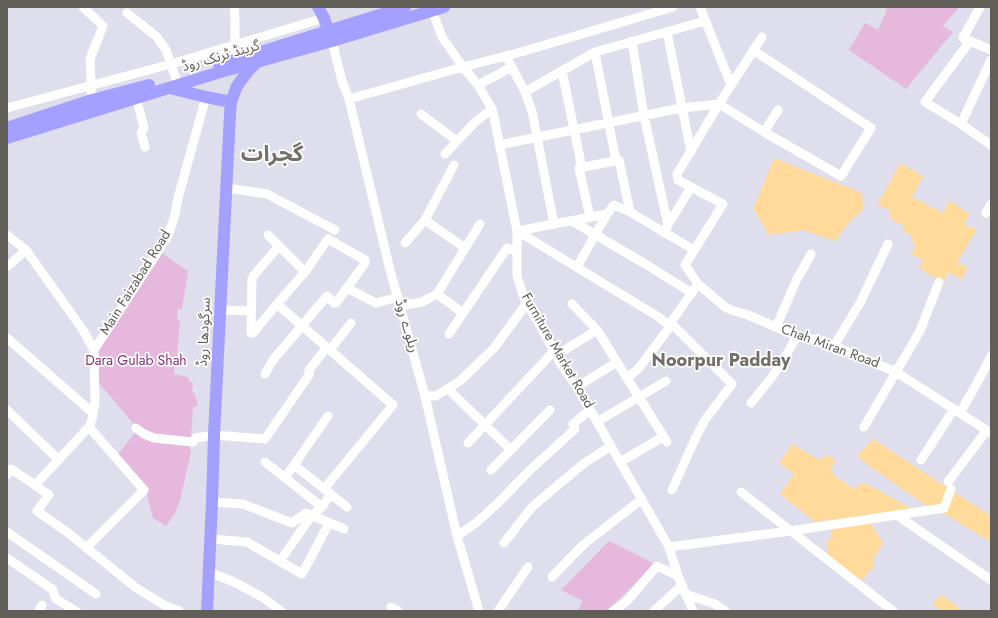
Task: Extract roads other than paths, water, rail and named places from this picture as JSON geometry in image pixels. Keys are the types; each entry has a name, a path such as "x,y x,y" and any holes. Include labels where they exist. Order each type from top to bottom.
{"main road":[{"path":"318,7 324,18 330,36"},
{"name":"گرینڈ ٹرنک روڈ","path":"7,128 92,100 217,73 258,62 405,7"},
{"name":"گرینڈ ٹرنک روڈ","path":"7,138 136,97 235,59 438,9"},
{"name":"سرگودھا روڈ","path":"207,611 214,435 231,102 237,86 248,71 258,62"},
{"path":"172,83 206,97 231,102"}],"street":[{"path":"83,7 103,26 90,59 92,100"},
{"path":"234,7 235,59"},
{"path":"349,99 506,56 673,7"},
{"path":"700,7 731,85"},
{"path":"980,7 963,38 991,50"},
{"name":"Furniture Market Road","path":"438,9 442,37 478,85 492,109 517,231 517,276 527,303 562,366 577,387 669,547 683,590 693,611"},
{"path":"127,13 157,37 166,50 171,64 172,83"},
{"path":"7,108 171,64 324,18"},
{"path":"525,92 595,52 705,21"},
{"path":"667,32 691,152"},
{"name":"ریلوے روڈ","path":"330,36 342,81 349,99 399,301 425,396 457,536 479,611"},
{"path":"577,267 607,214 614,205 666,229 694,250 723,204 678,180 677,174 719,104 762,38"},
{"path":"632,41 644,116 666,229"},
{"path":"970,41 926,102 991,145"},
{"path":"499,144 681,108 719,104 764,132 841,176 872,128 753,50"},
{"path":"595,52 616,161"},
{"path":"506,56 525,92 532,111 554,224"},
{"path":"961,124 991,60"},
{"path":"478,85 512,67"},
{"path":"562,70 582,168 579,169 590,218"},
{"path":"136,97 144,128 141,133 145,147"},
{"name":"Main Faizabad Road","path":"35,485 89,427 94,403 94,350 168,236 175,215 178,198 206,97"},
{"path":"445,154 475,122 492,109"},
{"path":"764,132 778,110"},
{"path":"421,114 457,141"},
{"path":"582,168 620,161 630,212"},
{"path":"406,243 425,220 454,166"},
{"path":"666,229 691,187"},
{"path":"227,188 267,194 335,230"},
{"path":"986,213 991,204"},
{"path":"517,231 607,214"},
{"path":"425,220 465,248"},
{"path":"572,221 692,294"},
{"path":"347,288 376,302 422,302 437,294 480,224"},
{"path":"517,231 670,325 732,384 705,420 672,490"},
{"path":"7,235 26,250 83,330 94,350"},
{"path":"268,235 305,272"},
{"path":"265,374 273,360 327,296 335,303 365,263 365,260 328,239 305,272 276,304 253,333 251,333 253,277 279,246"},
{"path":"834,346 860,302 888,244"},
{"path":"449,334 507,248 517,252"},
{"path":"7,268 26,250"},
{"name":"Chah Miran Road","path":"694,250 684,265 698,284 725,307 797,336 823,341 896,372 989,432"},
{"path":"776,327 796,281 811,254"},
{"path":"864,427 920,331 939,282"},
{"path":"627,378 639,368 698,284"},
{"path":"437,294 463,313"},
{"path":"425,396 436,396 460,381 494,348 527,303"},
{"path":"276,304 393,405 327,491 322,507 312,516 280,560"},
{"path":"572,304 597,330 665,440 620,462"},
{"path":"221,310 251,311"},
{"path":"136,428 144,434 154,438 193,442 196,438 214,435 262,440 309,375 309,370 351,323"},
{"path":"468,443 554,351 560,353 597,330"},
{"path":"751,403 772,377 797,336"},
{"path":"7,338 93,413"},
{"path":"921,460 982,374 991,356"},
{"path":"577,387 617,362"},
{"path":"597,422 666,381"},
{"path":"448,389 486,424 511,450"},
{"path":"7,410 59,460"},
{"path":"491,470 550,410"},
{"path":"457,536 476,524 529,471 575,429 573,424 590,410"},
{"path":"285,478 328,416"},
{"path":"86,548 144,490 89,427"},
{"path":"669,547 944,508 949,486 989,432"},
{"path":"504,542 532,507 583,464 611,446"},
{"path":"265,462 322,507"},
{"path":"294,465 347,507"},
{"path":"8,470 35,485 49,495 37,511 68,532 135,587 164,605 179,611"},
{"path":"741,492 893,611"},
{"path":"552,577 583,545 642,499"},
{"path":"212,502 243,504 292,522 306,513 344,530"},
{"path":"901,518 991,580"},
{"path":"210,539 247,542 302,574 329,523"},
{"path":"7,532 96,594"},
{"path":"7,558 52,589 56,599 76,611"},
{"path":"613,611 627,601 657,566 678,576"},
{"path":"498,611 528,567"},
{"path":"209,572 234,582 262,597 281,611"},
{"path":"654,611 683,590 715,604 725,611"}],"district":[{"name":"گجرات","path":"272,156"},
{"name":"Noorpur Padday","path":"721,362"}],"park label":[{"name":"Dara Gulab Shah","path":"136,362"}]}
